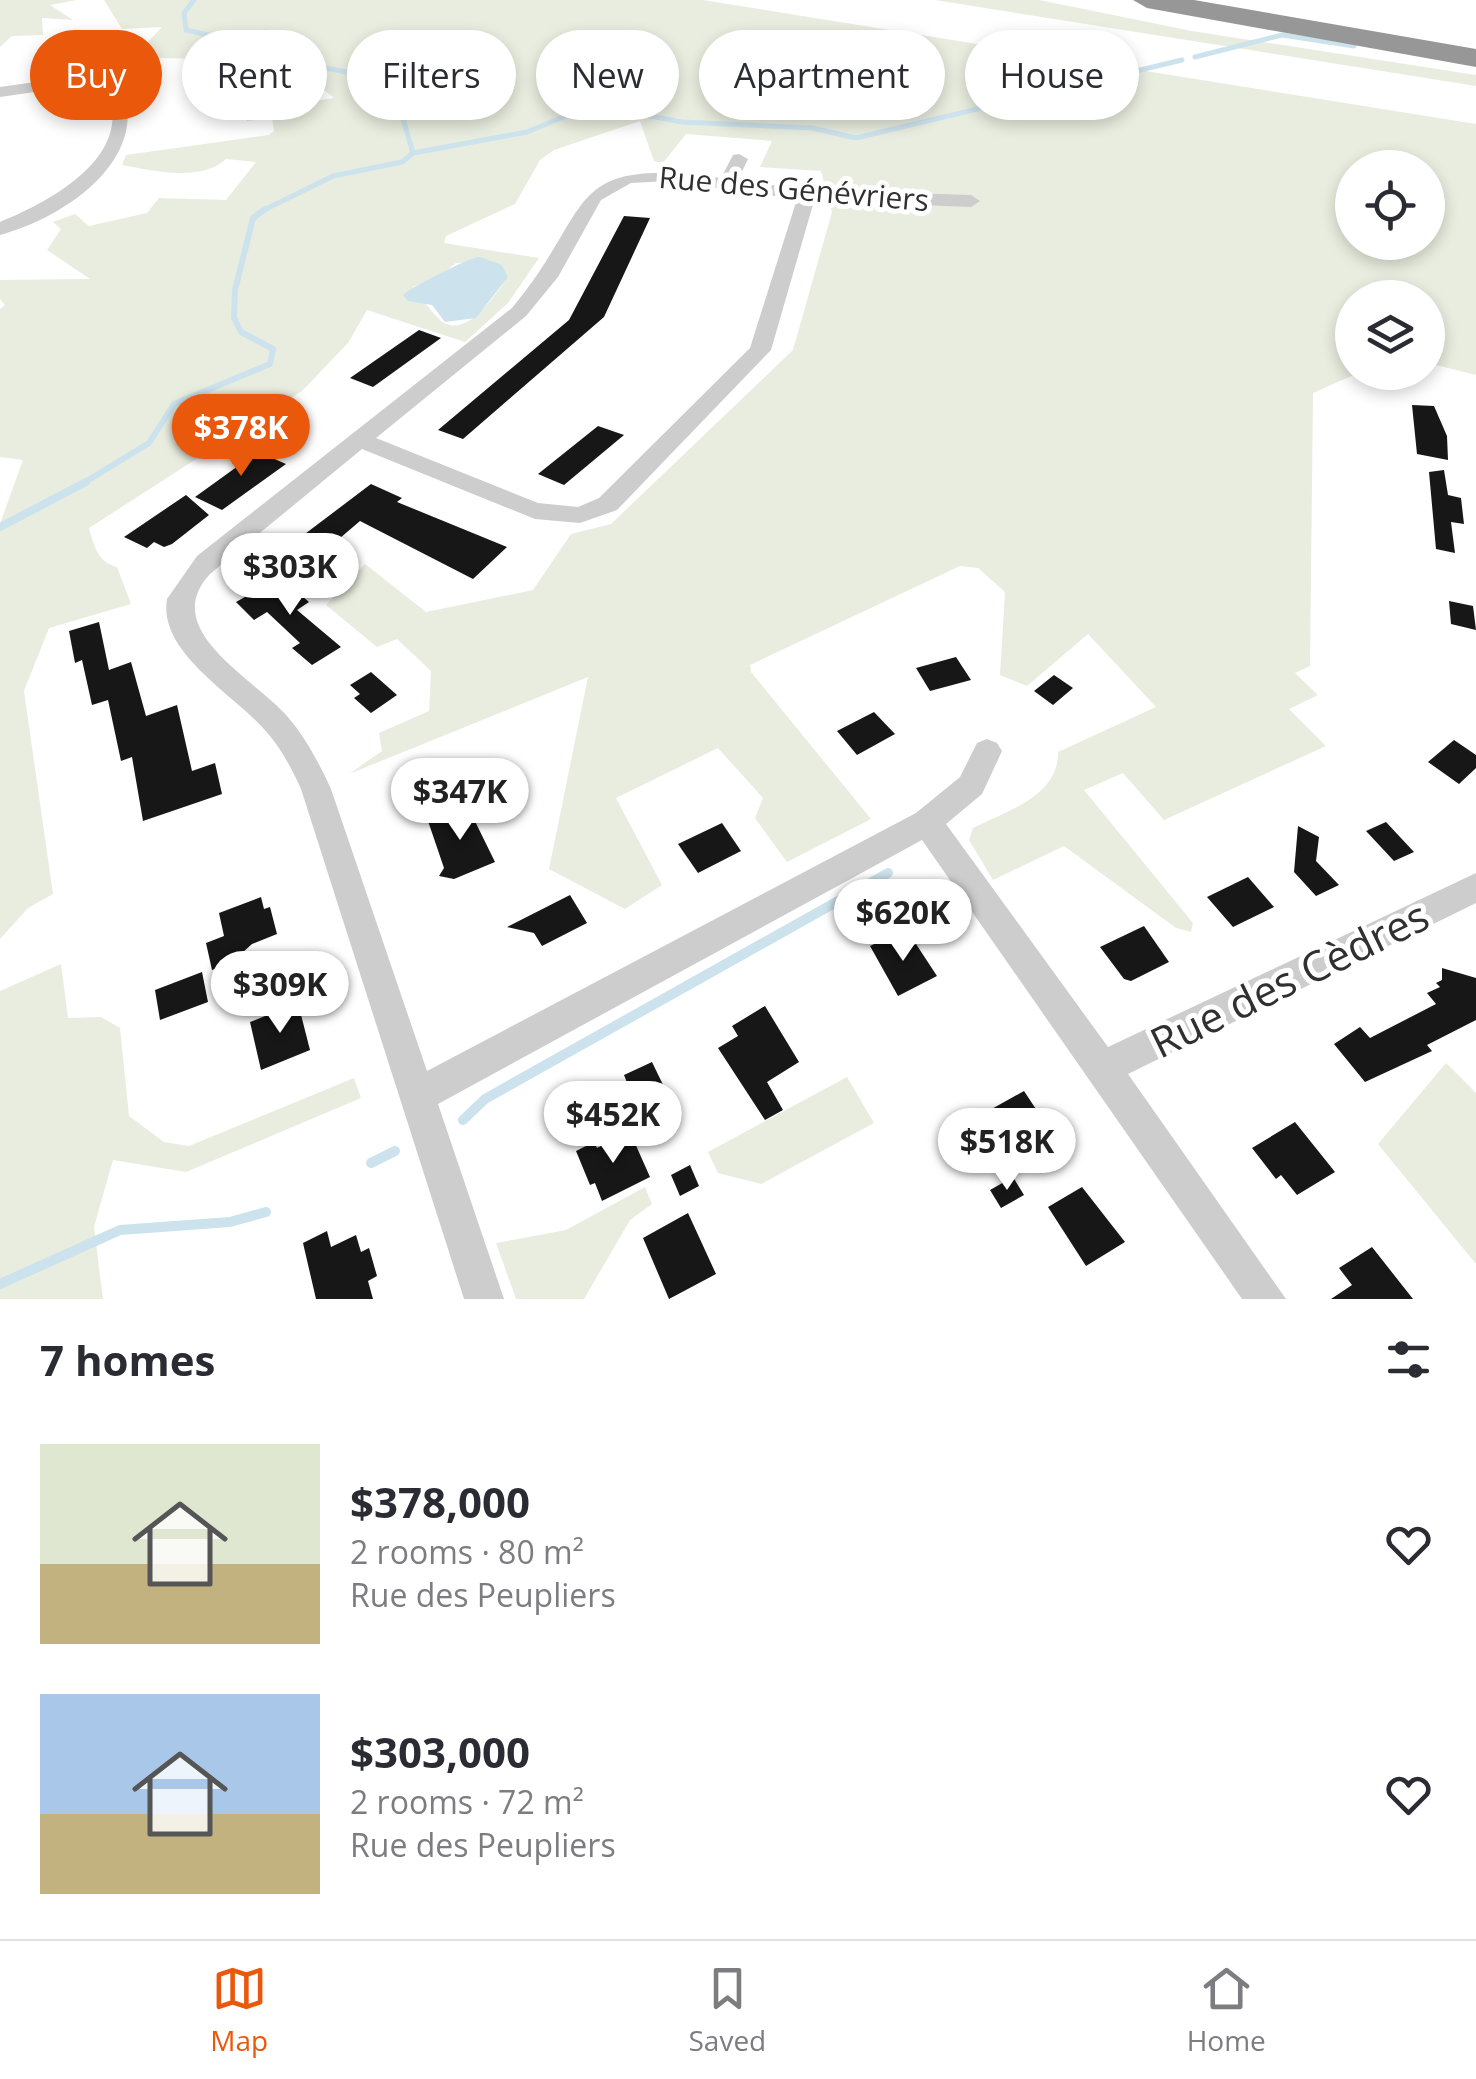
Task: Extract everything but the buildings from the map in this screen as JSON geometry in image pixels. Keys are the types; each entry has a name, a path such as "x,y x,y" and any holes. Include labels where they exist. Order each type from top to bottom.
{"highway":[{"path":"1147,0 1476,58"},
{"path":"1159,0 1466,36"},
{"path":"1278,0 1397,16"},
{"path":"1358,12 1466,36"}],"street":[{"path":"0,92 105,77 114,83 122,108 120,136 109,158 70,193 0,229"},
{"path":"728,183 739,159"},
{"name":"Rue des Génévriers","path":"363,441 520,312 548,278 594,198 618,181 655,175 807,196 971,201"},
{"path":"484,1299 307,770 272,718 192,640 178,616 184,588 206,562 363,441 535,511 580,514 608,504 760,350 807,196"},
{"path":"417,1096 927,822 971,785 987,751"},
{"path":"927,822 1266,1299"},
{"name":"Rue des Cèdres","path":"1101,1069 1476,887"}],"shaded area":[{"path":"0,0 77,0 50,5 73,20 42,18 43,30 12,36 0,47"},
{"path":"104,0 703,0 890,30 699,30 699,120 945,120 945,39 965,42 965,120 1139,120 1139,70 1476,124 1476,375 1445,367 1445,280 1335,280 1335,383 1313,393 1310,666 1295,673 1318,695 1289,709 1326,746 1164,820 1123,773 1084,790 1193,923 1191,932 1176,928 1064,846 993,880 969,840 973,828 1041,791 1056,767 1058,752 1156,707 1088,634 1027,686 1000,675 1005,592 978,568 960,566 750,665 751,672 871,819 787,862 755,818 763,798 718,748 616,798 662,885 625,909 549,869 588,677 349,774 382,751 379,733 429,711 431,671 397,639 377,647 326,605 365,564 426,612 533,590 571,534 611,524 793,350 832,212 821,171 760,167 772,141 686,134 663,163 654,161 640,121 554,150 540,160 515,204 446,236 444,243 539,258 508,303 465,342 367,310 348,343 302,391 89,528 101,557 117,567 131,604 49,628 24,691 53,894 28,908 0,939 0,524 23,460 0,457 0,309 5,305 0,299 0,280 90,279 47,250 61,229 53,222 75,214 89,226 147,213 159,198 226,200 256,162 226,159 204,170 177,173 122,165 126,155 269,135 274,131 272,120 327,120 327,99 334,98 327,93 327,30 182,30 182,59 162,58 162,27 122,29","holes":["456,263 502,265 508,277 479,313 458,325 448,325 438,318 413,287 433,281"]},
{"path":"935,0 1039,0 1192,31 1476,75 1476,86 1139,30"},
{"path":"61,964 68,1018 101,1017 120,1028 129,1116 164,1142 189,1146 354,1078 361,1098 186,1172 113,1160 94,1227 103,1299 0,1299 0,991"},
{"path":"1446,1063 1476,1093 1476,1264 1378,1144"},
{"path":"847,1077 874,1123 761,1184 718,1173 708,1152"},
{"path":"645,1187 652,1204 630,1220 584,1299 516,1299 496,1243 566,1230"}],"water":[{"path":"480,257 502,265 508,277 476,318 445,322 432,305 408,301 403,295 452,268"}],"waterway":[{"path":"194,0 184,13 186,30 217,37 266,32 312,65 370,77 402,115 413,153"},
{"path":"1195,57 1282,35 1354,46"},
{"path":"413,153 527,132 580,110 602,107 682,122 812,128 856,138 1182,60"},
{"path":"263,211 333,176 402,162 413,153"},
{"path":"82,484 149,443 174,404 270,364 273,349 241,332 234,318 235,290 253,218 263,211"},
{"path":"0,527 86,482"},
{"path":"463,1120 485,1099 888,873"},
{"path":"371,1163 395,1151"},
{"path":"0,1284 120,1230 230,1222 266,1212"}]}
